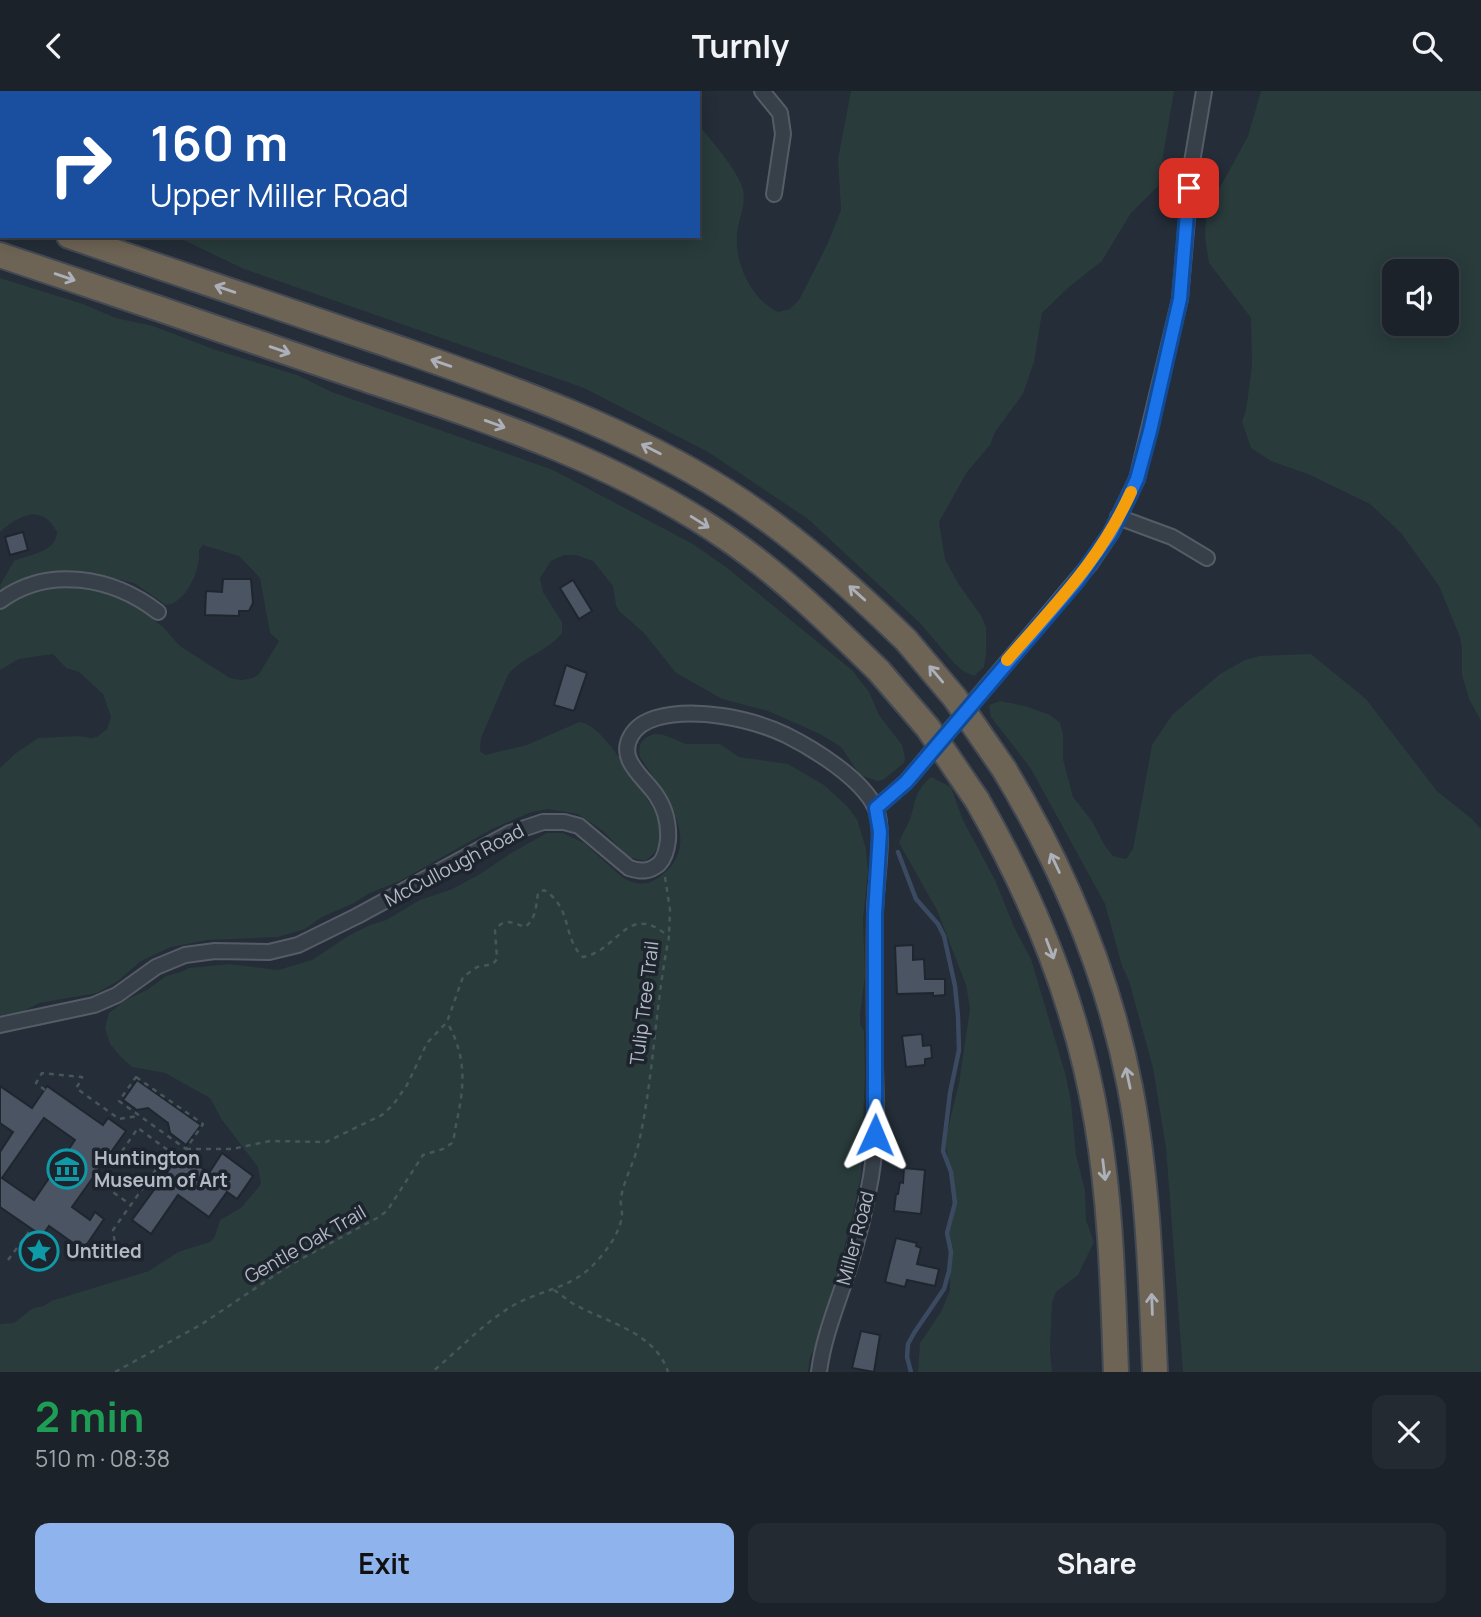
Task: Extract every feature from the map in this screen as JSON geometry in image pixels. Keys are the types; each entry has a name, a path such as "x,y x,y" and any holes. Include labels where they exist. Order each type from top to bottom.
{"highway":[{"path":"75,238 491,380 619,433 695,473 774,524 854,591 906,641 955,698 1004,769 1070,897 1105,991 1120,1042 1144,1185 1152,1288 1154,1372"},
{"path":"0,255 498,425 621,477 728,539 818,612 879,671 928,728 977,800 1043,930 1060,975 1088,1075 1100,1145 1109,1216 1116,1372"}],"street":[{"path":"762,91 780,113 783,134 774,194"},
{"path":"876,808 906,782 1077,581 1100,550 1137,479 1180,299 1192,162 1203,91"},
{"path":"1118,517 1172,537 1207,558"},
{"path":"0,601 23,587 47,580 78,578 111,585 140,598 158,612"},
{"name":"McCullough Road","path":"0,1025 94,1005 117,995 156,967 186,955 215,951 269,951 299,945 347,922 510,833 543,822 564,822 579,826 629,868 638,871 650,870 666,853 667,823 656,795 632,765 627,747 634,731 656,718 678,715 708,716 744,722 781,733 814,750 848,777 876,808"},
{"name":"Miller Road","path":"819,1372 823,1349 862,1222 873,1158 876,1104 875,914 880,832 876,808"}],"path":[{"path":"662,871 670,909 669,937"},
{"name":"Tulip Tree Trail","path":"186,1149 232,1149 271,1141 326,1142 382,1115 407,1085 427,1043 447,1022 463,977 477,967 493,964 497,959 495,930 506,922 514,921 525,927 531,923 538,893 544,890 554,897 565,912 577,951 583,957 593,955 629,927 640,922 653,925 669,937 639,1142 620,1199 622,1215 617,1231 589,1270 554,1290 516,1304 483,1327 432,1372"},
{"name":"Gentle Oak Trail","path":"115,1372 202,1324 290,1265 377,1218 387,1211 423,1156 452,1143 464,1075 463,1059 447,1022"},
{"path":"45,1090 36,1083 42,1073 82,1077 76,1088 120,1119 139,1115"},
{"path":"136,1077 203,1124 186,1149 139,1115 119,1101 136,1077"},
{"path":"148,1136 155,1126"},
{"path":"116,1251 113,1230 170,1151 138,1128 100,1183 131,1205"},
{"path":"157,1168 163,1173"},
{"path":"139,1193 146,1198"},
{"path":"8,1260 31,1229"},
{"path":"554,1290 573,1304 606,1318 642,1339 655,1351 668,1372"}],"shaded area":[{"path":"851,91 1174,91 1158,186 1131,213 1102,261 1042,313 1034,362 1023,394 995,432 990,445 967,472 939,522 945,559 982,617 986,628 984,667 974,676 954,663 920,623 808,519 708,452 584,388 244,269 179,238 700,238 700,127 728,162 744,192 737,235 742,269 760,299 778,312 790,309 799,300 827,245 841,210 838,159"},
{"path":"1261,91 1481,91 1481,721 1469,699 1462,675 1460,637 1439,586 1401,533 1370,504 1310,475 1271,461 1251,448 1242,422 1252,366 1251,318 1209,263 1205,238 1206,213 1248,136"},
{"path":"0,278 297,375 332,392 553,470 693,544 726,567 853,671 869,692 879,715 902,745 904,763 883,780 877,781 860,775 841,747 820,734 768,711 722,699 676,673 644,633 619,611 613,586 593,561 576,555 564,555 551,561 540,578 543,592 562,622 562,633 508,675 481,738 480,751 485,755 527,745 579,722 593,728 619,757 657,816 661,840 656,851 645,861 628,857 603,831 578,814 547,809 529,813 492,829 400,881 322,917 305,929 278,937 208,940 171,947 141,961 118,981 97,993 39,1003 22,1012 0,1015 0,768 38,738 97,737 107,729 111,717 103,694 79,672 66,668 53,654 19,659 0,670 0,609 12,600 39,589 76,584 112,593 144,612 163,627 180,646 230,678 241,680 259,674 279,641 270,633 260,578 239,556 203,545 199,550 198,566 191,583 180,598 166,605 134,583 94,574 55,572 30,576 1,593 0,585 14,561 47,549 57,532 44,517 30,515 22,517 0,532"},
{"path":"1311,654 1366,699 1437,791 1481,829 1481,1372 1183,1372 1166,1148 1153,1068 1129,981 1122,966 1105,904 1031,769 991,717 989,705 1000,701 1050,715 1060,723 1063,759 1073,797 1092,821 1113,856 1126,859 1133,849 1152,745 1172,715 1220,674 1245,660 1259,656"},
{"path":"656,734 686,744 720,744 739,757 788,764 824,785 847,806 857,819 866,849 868,872 863,919 865,975 860,1015 860,1024 864,1031 865,1075 861,1175 850,1227 817,1343 810,1357 808,1372 0,1372 0,1324 14,1323 33,1308 44,1306 51,1301 149,1271 178,1252 210,1242 220,1220 241,1208 261,1184 258,1167 222,1120 210,1098 165,1073 132,1067 120,1056 110,1044 105,1028 109,1013 166,976 189,968 229,964 278,970 312,960 348,936 480,874 547,833 563,833 584,843 623,878 639,883 653,881 675,861 680,846 675,815 640,757 639,748 642,741"},
{"path":"931,777 951,787 963,820 996,882 1014,927 1031,959 1066,1076 1076,1155 1085,1190 1086,1220 1094,1242 1078,1275 1056,1292 1052,1303 1052,1372 918,1372 920,1343 941,1312 950,1290 949,1232 953,1196 946,1146 970,1009 966,985 937,910 899,843 910,820 919,790"}],"building":[{"path":"23,532 28,550 10,555 5,537"},
{"path":"223,579 251,579 253,603 249,611 239,611 239,616 205,615 206,591 222,592"},
{"path":"573,580 592,611 579,619 560,588"},
{"path":"566,665 587,673 574,711 554,705"},
{"path":"913,945 913,960 924,959 925,979 945,979 945,995 897,994 895,946"},
{"path":"922,1034 923,1046 931,1045 932,1058 925,1059 925,1065 906,1067 902,1036"},
{"path":"137,1080 201,1125 186,1145 170,1133 168,1123 148,1108 137,1110 123,1100"},
{"name":"Huntington Museum of Art","path":"0,1086 32,1108 47,1086 103,1125 108,1118 126,1131 72,1207 90,1220 95,1212 104,1219 83,1250 49,1226 42,1236 0,1207 0,1152 13,1132 0,1123","holes":["44,1118 75,1140 34,1200 2,1178"]},
{"path":"181,1153 209,1173 222,1153 253,1176 237,1199 227,1192 209,1217 178,1195 151,1234 132,1220"},
{"path":"904,1168 925,1170 921,1214 894,1211 896,1194 900,1182 903,1183"},
{"path":"896,1238 917,1243 916,1246 921,1248 917,1264 939,1269 935,1286 907,1280 905,1287 885,1282"},
{"path":"861,1331 880,1335 874,1372 852,1368"}],"waterway":[{"path":"898,852 916,899 938,924 944,936 955,986 959,1050 950,1093 943,1151 951,1172 955,1203 947,1233 951,1252 949,1271 944,1289 908,1344 907,1357 911,1372"}],"slow traffic":[{"path":"1007,660 1077,581 1100,550 1131,492"}],"place":[{"name":"Huntington Museum of Art","path":"67,1169"},
{"name":"Untitled","path":"39,1251"}],"route":[{"path":"875,1135 875,914 880,832 876,808 906,782 1077,581 1111,533 1137,479 1180,299 1189,188"}]}
